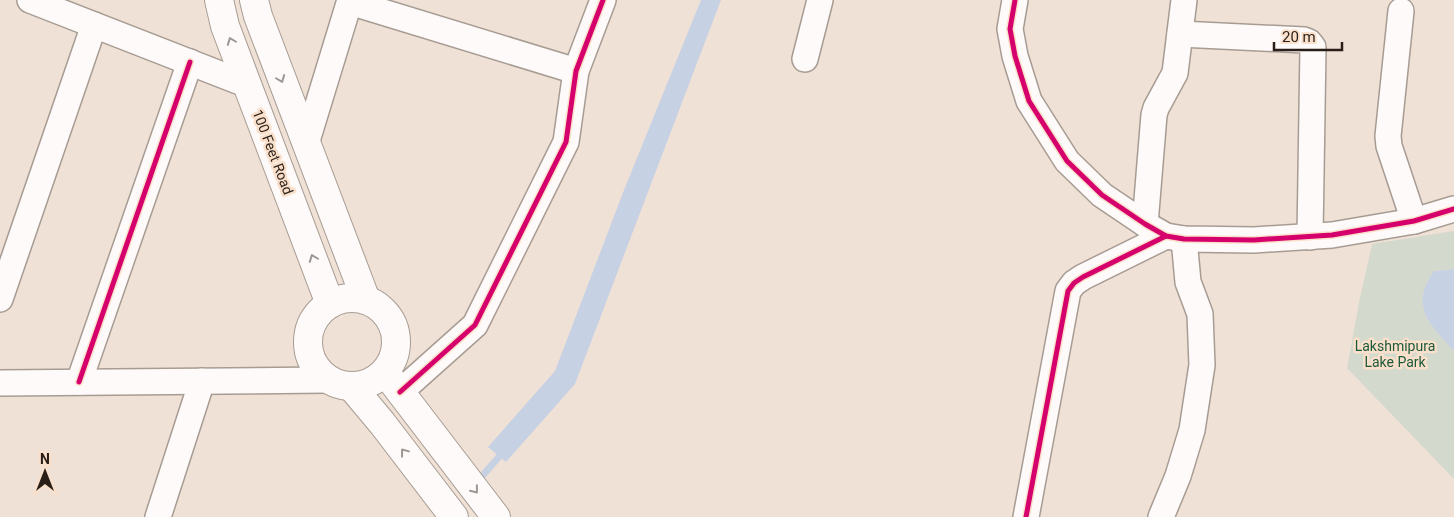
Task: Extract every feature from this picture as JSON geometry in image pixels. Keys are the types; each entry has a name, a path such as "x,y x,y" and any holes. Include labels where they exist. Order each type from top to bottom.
{"main road":[{"name":"100 Feet Road","path":"219,0 225,26 330,304"},
{"path":"254,0 258,16 366,300"},
{"path":"454,517 434,490 340,383 319,372 312,362 307,338 310,326 316,315 330,304 338,300 351,298 366,300 386,313 396,336 396,349 392,361 393,382 496,517"},
{"path":"340,383 393,382"}],"street":[{"path":"30,0 248,85"},
{"path":"393,382 475,325 566,142 576,70 603,0"},
{"path":"805,59 820,0"},
{"path":"1015,0 1010,29 1015,56 1029,101 1067,161 1102,196 1165,233 1254,240 1310,237 1332,235 1414,220 1454,209"},
{"path":"1161,517 1178,476 1192,430 1202,365 1200,314 1188,282 1165,233 1154,115 1156,108 1174,78 1184,0"},
{"path":"306,144 350,1 576,70"},
{"path":"1400,11 1388,136 1389,146 1414,220"},
{"path":"0,299 94,25"},
{"path":"1180,34 1304,40 1309,42 1312,47 1310,237"},
{"path":"79,382 190,62"},
{"path":"1026,517 1068,291 1074,283 1083,277 1165,233"},
{"path":"158,517 202,381"},
{"path":"0,383 202,381 340,383"}],"green space":[{"name":"Lakshmipura Lake Park","path":"1454,231 1454,269 1434,271 1423,295 1423,305 1437,332 1454,351 1454,479 1347,368 1372,244"}],"water":[{"path":"701,0 721,0 575,384 506,462 488,447 555,371 624,190"},
{"path":"1454,269 1454,351 1437,332 1425,314 1423,294 1434,271"}],"waterway":[{"path":"476,483 505,450"}],"cycle path":[{"path":"400,392 475,325 566,142 576,71 603,0"},
{"path":"1015,0 1010,29 1015,56 1029,101 1067,161 1102,195 1166,236 1184,239 1254,240 1332,235 1414,221 1454,209"},
{"path":"79,382 190,62"},
{"path":"1026,517 1068,291 1074,283 1083,277 1166,236"}]}
